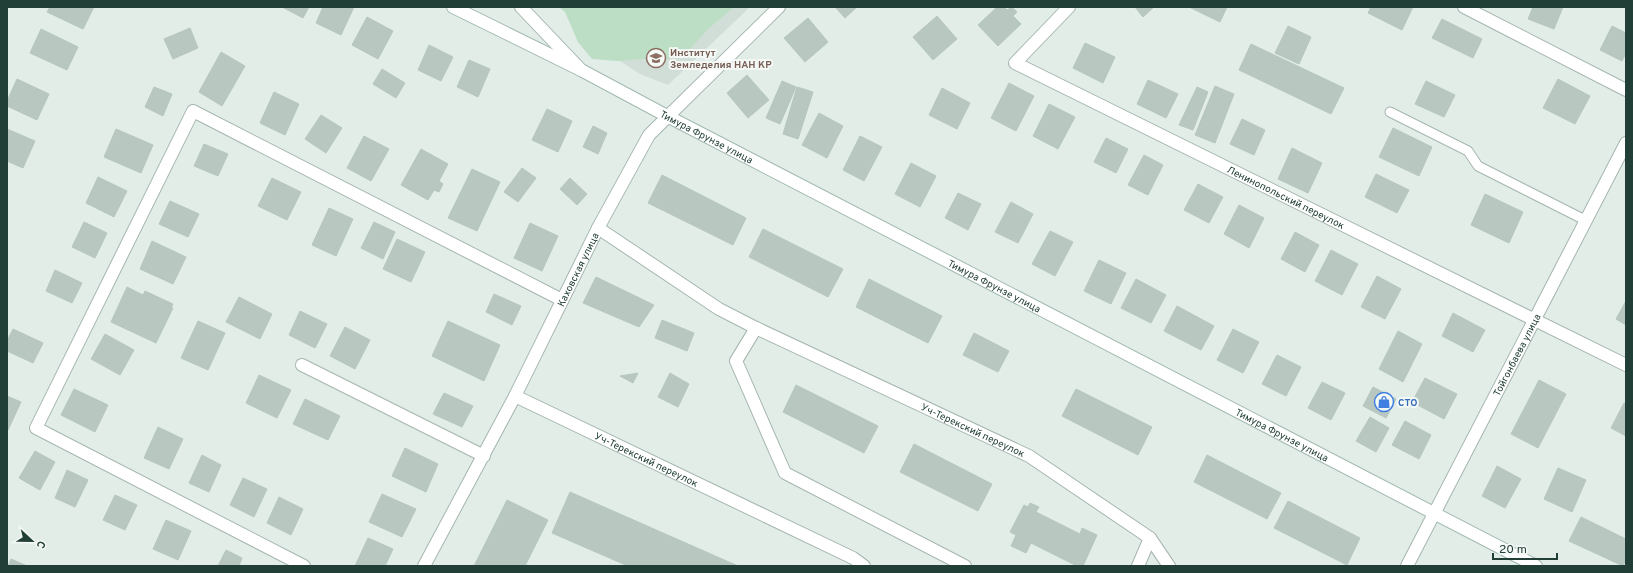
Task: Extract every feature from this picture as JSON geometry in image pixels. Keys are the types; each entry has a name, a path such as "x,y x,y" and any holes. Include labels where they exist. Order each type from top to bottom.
{"street":[{"name":"Тимура Фрунзе улица","path":"453,7 581,70 1536,566"},
{"path":"521,7 581,70"},
{"name":"Каховская улица","path":"424,566 484,456 598,228 649,135 779,7"},
{"name":"Ленинопольский переулок","path":"1068,7 1016,63 1626,365"},
{"path":"1464,7 1626,90"},
{"path":"304,566 36,428 193,111 562,300"},
{"name":"Тойгонбаева улица","path":"1407,566 1626,143"},
{"name":"Уч-Терекский переулок","path":"598,228 719,309 756,328 1029,456 1150,538"},
{"path":"756,328 736,361 785,473 966,566"},
{"path":"302,365 484,456"},
{"name":"Уч-Терекский переулок","path":"515,396 853,558 864,566"},
{"path":"1138,566 1150,538"},
{"path":"1150,538 1169,566"}],"lane":[{"path":"1390,112 1468,151 1478,166 1585,220"}],"shaded area":[{"name":"Институт Земледелия НАН КР","path":"570,7 750,7 668,85 640,74 592,43"}],"green space":[{"name":"Институт Земледелия НАН КР","path":"559,7 734,7 708,29 687,52 667,59 618,61 592,59 578,42 565,12"}],"building":[{"path":"50,7 94,7 83,29 47,12"},
{"path":"282,7 309,7 303,18"},
{"path":"323,7 354,7 341,35 316,23"},
{"path":"835,7 857,7 845,18"},
{"path":"997,7 1004,7 1007,10 1012,7 1017,12 1013,16 1021,24 998,46 978,25"},
{"path":"1135,7 1154,7 1143,17"},
{"path":"1191,7 1227,7 1220,22"},
{"path":"1371,7 1413,7 1402,30 1368,13"},
{"path":"1533,7 1563,7 1554,29 1528,19"},
{"path":"937,16 957,39 933,60 913,37"},
{"path":"367,17 393,31 378,59 352,45"},
{"path":"808,18 828,42 805,62 784,38"},
{"path":"1442,19 1482,39 1473,58 1432,38"},
{"path":"1288,26 1311,37 1299,64 1275,53"},
{"path":"1612,26 1626,33 1626,53 1622,61 1600,50"},
{"path":"190,28 198,48 173,59 164,39"},
{"path":"41,29 78,47 67,70 30,53"},
{"path":"1085,43 1115,57 1103,83 1073,68"},
{"path":"1251,44 1344,88 1331,114 1239,70"},
{"path":"429,45 453,57 441,81 418,70"},
{"path":"221,52 245,66 222,106 199,92"},
{"path":"469,60 490,69 478,97 457,87"},
{"path":"382,69 405,83 396,98 373,84"},
{"path":"747,75 769,100 748,118 727,93"},
{"path":"17,79 49,94 37,120 7,106 7,101"},
{"path":"1558,79 1590,96 1575,124 1543,108"},
{"path":"1148,80 1178,94 1166,118 1137,104"},
{"path":"782,81 796,87 780,124 766,118"},
{"path":"1426,81 1455,95 1444,117 1415,104"},
{"path":"1009,83 1034,96 1016,131 991,118"},
{"path":"1215,86 1234,94 1215,143 1195,135"},
{"path":"154,87 172,94 163,116 145,107"},
{"path":"797,87 813,92 798,139 783,134"},
{"path":"1197,87 1208,92 1193,130 1179,125"},
{"path":"942,88 970,103 957,129 929,115"},
{"path":"274,92 299,104 285,135 260,123"},
{"path":"1049,104 1075,117 1058,149 1033,136"},
{"path":"547,109 572,121 558,152 532,140"},
{"path":"819,113 843,126 827,158 802,145"},
{"path":"321,115 342,128 326,153 305,139"},
{"path":"1242,119 1265,130 1254,155 1230,144"},
{"path":"593,126 607,133 598,154 583,147"},
{"path":"1393,128 1432,147 1419,176 1379,157"},
{"path":"7,129 35,141 23,168 7,161"},
{"path":"116,129 153,145 141,173 104,157"},
{"path":"364,136 389,149 371,181 347,168"},
{"path":"860,136 882,147 864,181 843,170"},
{"path":"1106,138 1128,149 1116,173 1094,162"},
{"path":"204,144 228,154 218,176 194,166"},
{"path":"1292,148 1322,163 1308,193 1278,179"},
{"path":"421,149 448,164 439,181 443,184 439,192 434,190 428,200 401,185"},
{"path":"1144,155 1163,165 1148,195 1128,185"},
{"path":"911,163 936,176 920,207 895,194"},
{"path":"522,168 536,178 518,202 504,192"},
{"path":"472,169 500,182 477,231 448,218"},
{"path":"1376,174 1409,190 1397,213 1365,197"},
{"path":"662,175 746,218 733,245 648,203"},
{"path":"98,177 127,191 114,217 86,203"},
{"path":"272,178 301,192 287,220 258,206"},
{"path":"570,178 587,194 577,205 560,189"},
{"path":"1198,184 1223,197 1209,223 1184,210"},
{"path":"958,193 981,204 968,230 945,218"},
{"path":"1485,194 1523,212 1509,243 1471,225"},
{"path":"170,201 199,214 188,237 159,224"},
{"path":"1011,202 1033,214 1018,243 995,232"},
{"path":"1239,205 1264,218 1249,248 1224,234"},
{"path":"329,208 353,219 336,256 312,245"},
{"path":"84,222 107,233 95,258 72,247"},
{"path":"374,222 395,232 383,259 361,248"},
{"path":"530,223 558,236 542,271 514,258"},
{"path":"763,229 843,269 828,297 749,257"},
{"path":"1050,231 1073,242 1055,276 1032,264"},
{"path":"1295,232 1319,245 1305,272 1281,259"},
{"path":"397,239 425,252 411,282 383,269"},
{"path":"152,241 186,257 173,284 140,269"},
{"path":"1331,250 1358,264 1342,295 1315,281"},
{"path":"1099,260 1126,273 1111,304 1084,291"},
{"path":"55,270 82,283 72,303 46,291"},
{"path":"1377,276 1401,289 1385,319 1361,307"},
{"path":"596,277 654,305 639,327 583,303"},
{"path":"869,279 942,316 928,343 856,307"},
{"path":"1136,279 1166,295 1151,323 1121,308"},
{"path":"127,287 143,295 145,291 173,304 171,308 173,308 156,343 111,322"},
{"path":"494,294 521,306 512,325 486,312"},
{"path":"239,297 272,314 260,339 226,322"},
{"path":"1626,301 1626,325 1616,319"},
{"path":"1177,306 1214,326 1201,350 1164,331"},
{"path":"300,311 327,324 315,348 289,335"},
{"path":"1453,313 1485,330 1473,352 1442,336"},
{"path":"662,320 694,333 687,351 655,338"},
{"path":"198,321 225,333 208,370 181,358"},
{"path":"448,321 500,345 484,381 432,356"},
{"path":"345,327 370,340 355,369 330,356"},
{"path":"13,329 43,343 33,363 7,351 7,341"},
{"path":"1233,329 1259,342 1243,373 1217,360"},
{"path":"1398,331 1422,344 1403,382 1379,369"},
{"path":"974,333 1009,351 998,372 963,355"},
{"path":"105,334 134,350 120,375 91,359"},
{"path":"1277,355 1301,367 1286,396 1262,384"},
{"path":"638,373 633,383 620,376"},
{"path":"670,373 689,384 678,407 658,397"},
{"path":"259,375 291,390 277,418 246,403"},
{"path":"1425,378 1457,394 1444,419 1412,402"},
{"path":"1539,380 1566,394 1538,448 1511,434"},
{"path":"1322,382 1345,393 1331,420 1308,408"},
{"path":"796,385 878,426 864,453 783,412"},
{"path":"1373,387 1396,399 1386,418 1363,406"},
{"path":"74,389 108,405 95,432 61,415"},
{"path":"1076,389 1152,427 1138,455 1062,416"},
{"path":"444,393 473,406 462,427 433,414"},
{"path":"7,396 21,402 8,430 7,429"},
{"path":"305,399 340,416 328,440 293,424"},
{"path":"1624,403 1626,404 1626,436 1611,428"},
{"path":"1370,417 1389,428 1376,452 1356,441"},
{"path":"1405,421 1431,435 1419,459 1392,445"},
{"path":"158,427 183,439 169,469 144,458"},
{"path":"914,444 992,484 978,511 900,472"},
{"path":"405,448 438,464 426,492 392,476"},
{"path":"35,451 55,462 40,490 19,478"},
{"path":"202,455 221,465 209,492 189,483"},
{"path":"1207,455 1281,493 1267,519 1194,482"},
{"path":"1497,466 1521,479 1505,508 1482,496"},
{"path":"1558,468 1586,480 1572,512 1544,499"},
{"path":"67,470 88,480 75,507 55,498"},
{"path":"243,478 267,489 254,517 230,505"},
{"path":"570,492 738,566 628,566 552,533"},
{"path":"382,494 416,509 402,537 369,522"},
{"path":"115,495 137,505 125,530 103,520"},
{"path":"279,497 303,509 291,535 267,523"},
{"path":"507,500 548,520 525,566 474,566"},
{"path":"1288,501 1360,538 1347,565 1274,528"},
{"path":"1030,503 1039,507 1036,512 1080,534 1082,528 1097,535 1083,566 1077,566 1031,543 1026,553 1011,546 1016,535 1010,532 1024,505 1028,507"},
{"path":"1581,517 1626,539 1626,560 1623,566 1569,541"},
{"path":"166,520 191,531 178,560 153,549"},
{"path":"368,538 393,549 385,566 355,566"},
{"path":"226,550 242,558 239,566 218,566"},
{"path":"11,559 27,566 8,566"}],"place":[{"name":"Институт Земледелия НАН КР","path":"656,58"},
{"name":"СТО","path":"1384,402"}]}
